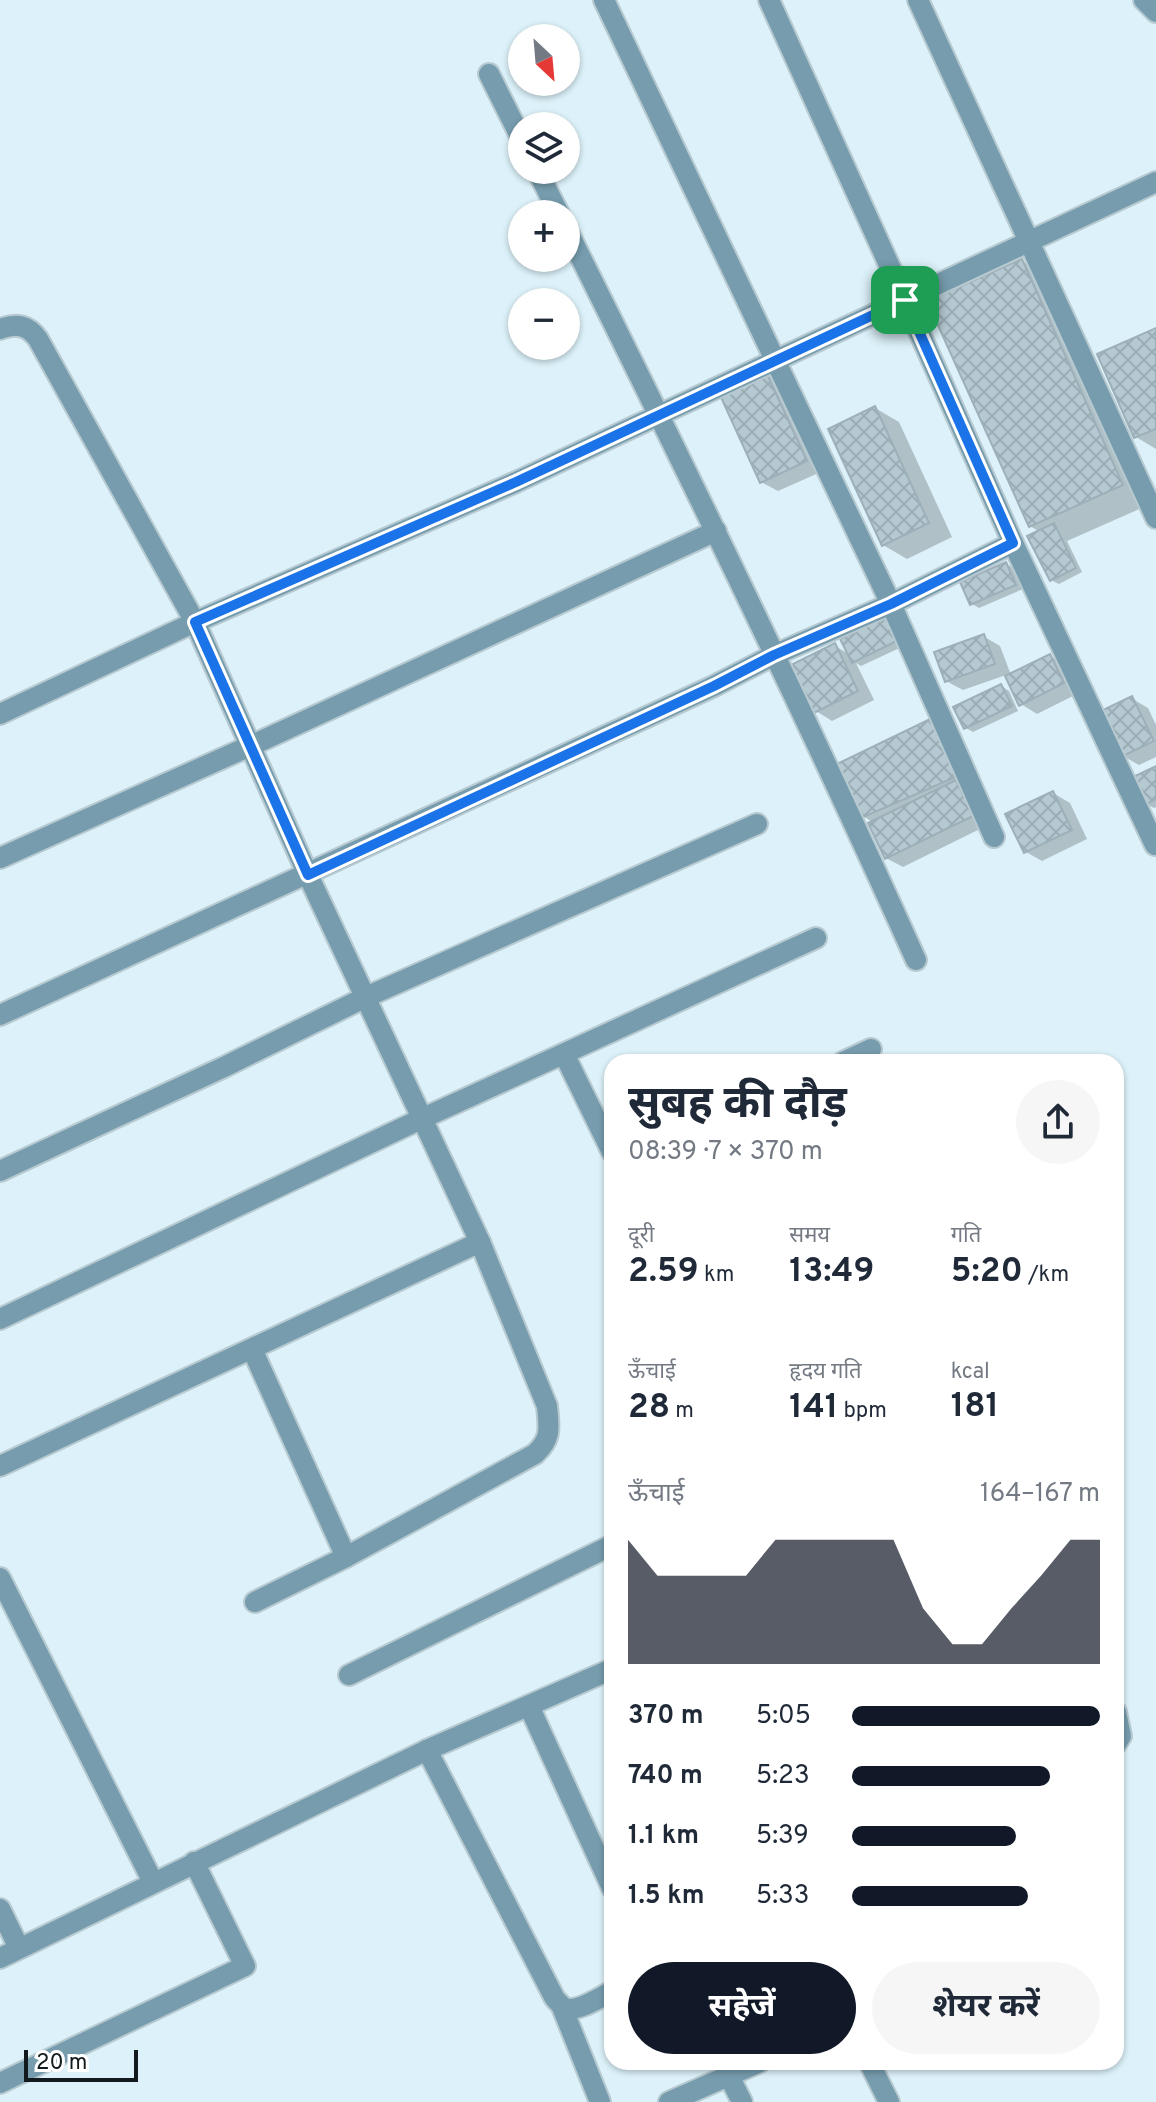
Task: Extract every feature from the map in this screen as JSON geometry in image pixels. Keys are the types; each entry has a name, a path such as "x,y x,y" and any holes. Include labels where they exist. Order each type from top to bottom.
{"street":[{"path":"604,0 891,604 994,837"},
{"path":"769,0 1013,543 1155,845"},
{"path":"918,0 1156,518"},
{"path":"1144,0 1156,12"},
{"path":"489,74 508,112"},
{"path":"0,714 195,622 516,482 1029,242 1154,189"},
{"path":"580,256 835,779 916,960"},
{"path":"0,329 13,324 23,326 32,330 38,339 195,622 308,875 480,1242 547,1406 547,1440 535,1454 346,1557 255,1602"},
{"path":"0,858 716,531"},
{"path":"0,1015 308,875 714,686 774,655 891,604 1013,543"},
{"path":"0,1171 366,997 757,824"},
{"path":"0,1319 421,1119 816,938"},
{"path":"860,1054 871,1049"},
{"path":"564,1054 604,1136"},
{"path":"0,1466 480,1242"},
{"path":"252,1349 346,1557"},
{"path":"349,1675 604,1549"},
{"path":"0,1578 153,1882"},
{"path":"0,1909 9,1953 427,1750 604,1673"},
{"path":"529,1706 604,1870"},
{"path":"427,1750 554,1997 562,2007 600,2102"},
{"path":"0,2083 245,1966 194,1862"},
{"path":"562,2007 568,2009 584,2005 604,1995"},
{"path":"669,2102 742,2070"},
{"path":"873,2070 889,2102"},
{"path":"729,2076 742,2102"}],"building":[{"path":"1022,259 1123,485 1029,527 927,301"},
{"path":"1156,328 1156,429 1134,438 1097,354"},
{"path":"766,372 807,461 760,483 719,393"},
{"path":"875,406 929,523 882,546 828,429"},
{"path":"1054,523 1076,568 1050,581 1027,536"},
{"path":"1006,562 1016,585 970,605 960,582"},
{"path":"887,616 899,640 852,663 840,639"},
{"path":"984,634 995,664 945,682 934,652"},
{"path":"835,643 858,691 814,713 791,665"},
{"path":"1050,654 1064,683 1019,706 1005,676"},
{"path":"1001,684 1012,706 964,729 953,707"},
{"path":"1132,696 1154,741 1121,757 1099,712"},
{"path":"930,719 958,776 861,818 837,764"},
{"path":"1156,766 1156,799 1145,805 1131,778"},
{"path":"956,780 973,816 885,859 868,823"},
{"path":"1053,791 1072,830 1024,853 1005,814"}],"route":[{"path":"905,300 1013,543 891,604 774,655 714,686 308,875 195,622 516,482 905,300"}]}
